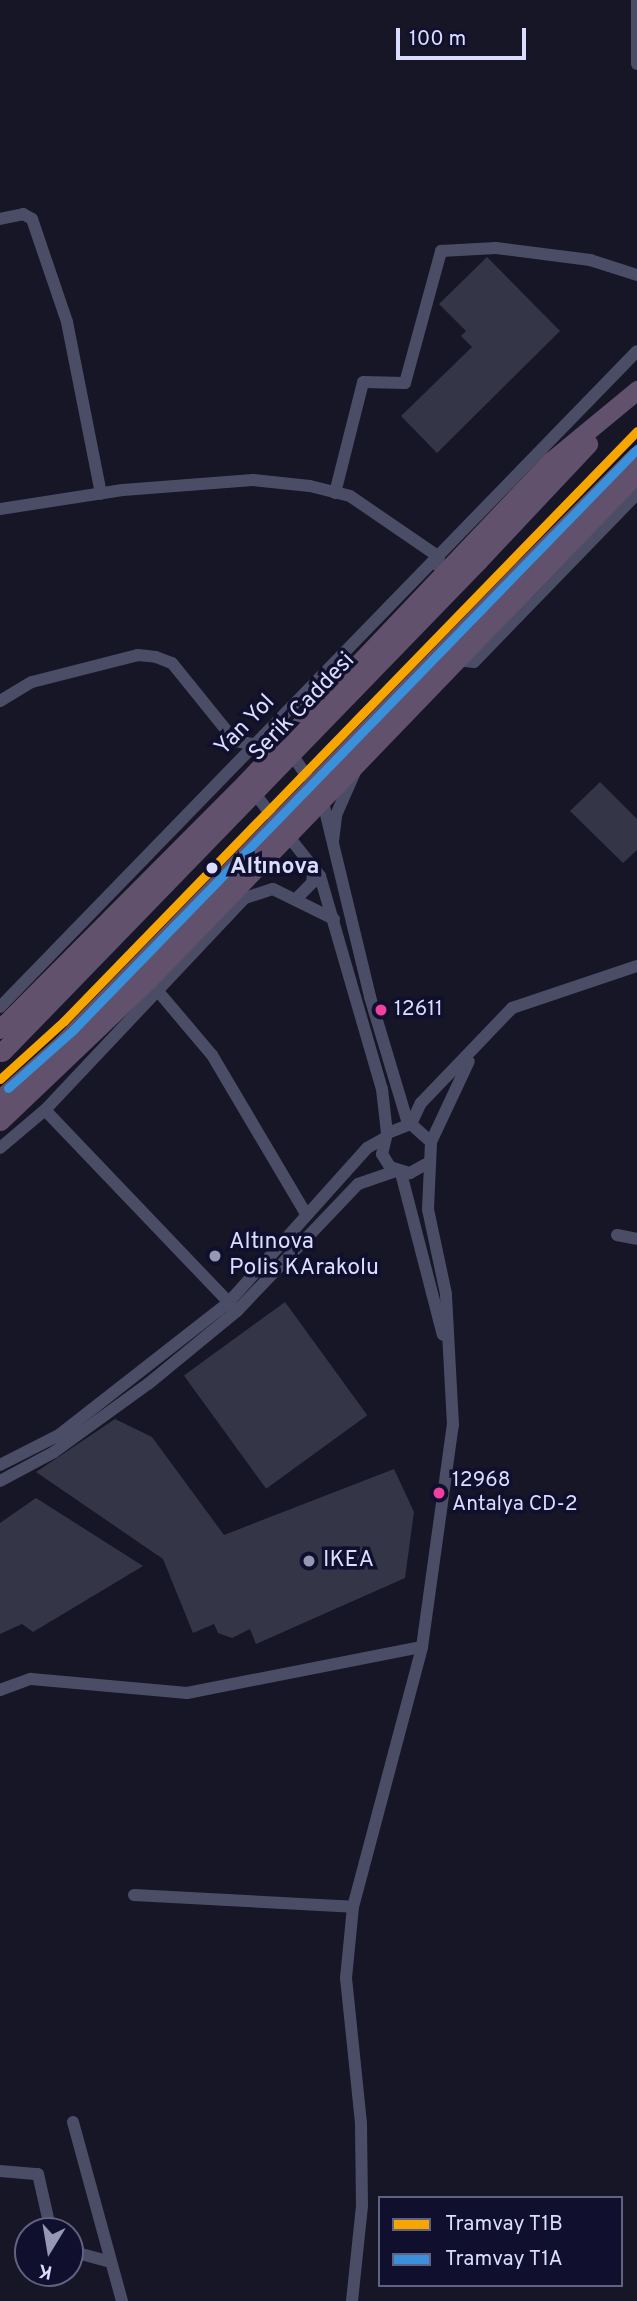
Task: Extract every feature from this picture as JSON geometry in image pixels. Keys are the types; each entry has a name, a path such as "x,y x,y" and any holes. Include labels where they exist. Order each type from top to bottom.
{"highway":[{"path":"0,1029 245,783 551,461 637,391"},
{"name":"Serik Caddesi","path":"1,1053 478,561 637,391"},
{"path":"0,1100 63,1043 523,569 637,456"},
{"path":"0,1121 170,957 363,757 466,661 637,473"}],"street":[{"path":"637,0 637,64"},
{"path":"0,219 23,214 32,219 67,322 101,494"},
{"path":"335,493 363,382 404,383 441,251 496,248 590,260 637,275"},
{"name":"Yan Yol","path":"0,1007 239,764 637,351"},
{"path":"0,509 101,494 253,480 335,493 439,557 426,592"},
{"path":"466,661 637,494"},
{"path":"484,510 510,504"},
{"path":"0,701 46,678 138,655 156,657 172,663 235,741 245,783 314,867 334,919 382,1089 385,1161 399,1172 448,1349"},
{"path":"235,741 277,749 297,762 322,798 332,848 410,1124 430,1142"},
{"path":"332,848 336,815 363,757"},
{"path":"298,897 312,883 314,867"},
{"path":"0,1148 45,1110 245,898 273,889 298,897 334,919"},
{"path":"157,990 170,957"},
{"path":"0,1465 59,1434 232,1307 306,1214 367,1148 410,1124 421,1103 472,1055 512,1008 637,966"},
{"path":"157,990 212,1055 306,1214"},
{"path":"352,2301 362,2206 361,2123 346,1978 352,1907 422,1647 453,1426 446,1294 428,1209 426,1164 430,1142 472,1055"},
{"path":"45,1110 232,1307"},
{"path":"0,1481 117,1408 232,1307 358,1184 426,1164"},
{"path":"617,1235 637,1239"},
{"path":"0,1690 31,1679 187,1693 422,1647"},
{"path":"134,1895 352,1907"},
{"path":"73,2122 122,2301"},
{"path":"0,2171 38,2174 48,2217"},
{"path":"84,2255 111,2262"}],"building":[{"path":"487,257 560,331 437,453 401,416 472,347 461,336 466,331 439,304"},
{"path":"600,782 637,819 637,850 623,863 570,811"},
{"path":"285,1302 367,1415 266,1489 184,1375"},
{"path":"115,1419 152,1437 224,1535 394,1469 414,1512 405,1578 256,1644 250,1629 232,1638 218,1633 214,1624 193,1633 163,1559 36,1472"},
{"path":"36,1498 143,1566 33,1632 22,1624 0,1634 0,1523"}],"tram line":[{"name":"T1B","path":"0,1079 64,1021 637,431"},
{"name":"T1A","path":"8,1088 73,1030 637,449"}],"place":[{"name":"Altınova","path":"212,868"},
{"name":"12611","path":"381,1010"},
{"name":"Altınova Polis KArakolu","path":"215,1256"},
{"name":"12968 Antalya CD-2","path":"439,1493"},
{"name":"IKEA","path":"309,1561"}]}
